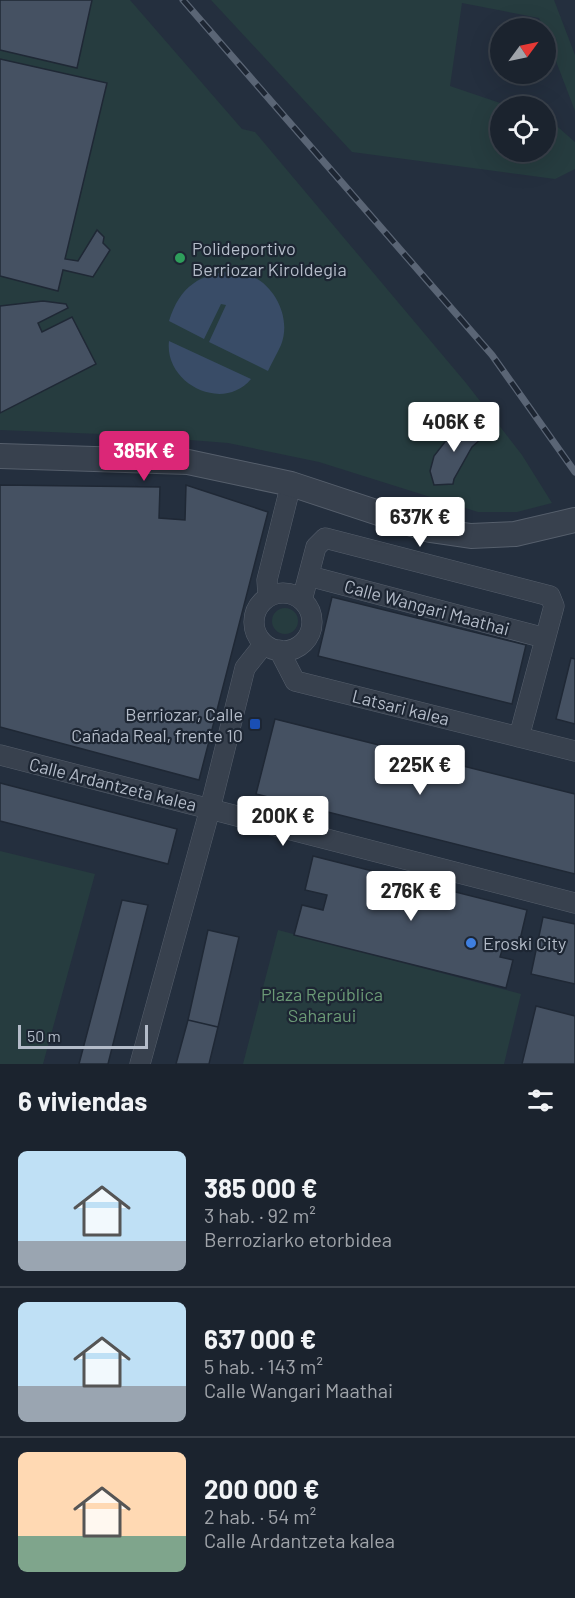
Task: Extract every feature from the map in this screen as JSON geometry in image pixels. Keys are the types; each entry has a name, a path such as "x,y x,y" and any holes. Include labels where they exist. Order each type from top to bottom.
{"street":[{"path":"0,456 188,462 291,484 430,530 471,536 515,534 565,523"},
{"path":"268,596 267,580 291,484"},
{"path":"302,600 316,546 325,538 550,596 554,606 519,737"},
{"name":"Calle Wangari Maathai","path":"309,576 545,638"},
{"path":"286,593 302,600 311,616 309,634 297,647 272,647 258,637 254,619 256,610 268,596 286,593"},
{"path":"140,1064 210,808 245,668 272,647"},
{"name":"Latsari kalea","path":"272,647 295,681 575,752"},
{"name":"Calle Ardantzeta kalea","path":"0,755 575,903"}],"green space":[{"name":"Polideportivo Berriozar Kiroldegia","path":"0,0 130,0 242,129 255,132 466,383 522,455 552,503 517,512 478,512 319,462 228,443 126,435 0,430"},
{"path":"211,0 554,0 575,55 575,111 556,61 556,18 539,18 462,3 450,86 490,100 490,162 556,162 556,125 575,142 575,169 555,179 352,152"},
{"path":"285,608 294,612 298,621 294,630 285,634 276,630 272,621 276,612"},
{"path":"0,851 95,874 43,1064 0,1064"},
{"name":"Plaza República Saharaui","path":"278,930 521,994 504,1064 243,1064"}],"water":[{"path":"236,271 262,282 280,306 284,335 268,371 209,342 226,305 221,304 204,339 169,321 179,299 193,284 202,278"},
{"path":"169,341 251,379 239,389 226,393 211,393 198,389 185,381 176,370 170,356"}],"building":[{"path":"0,0 92,0 77,68 0,50"},
{"path":"0,59 107,83 65,259 78,261 97,230 104,237 103,243 110,250 93,277 63,270 58,291 0,276"},
{"path":"43,301 66,304 68,308 38,323 42,332 72,317 96,364 0,413 0,306"},
{"path":"468,418 483,437 472,447 453,484 434,485 430,471 434,456 458,425"},
{"path":"0,485 160,487 159,518 185,520 186,485 268,512 199,780 0,727"},
{"path":"332,597 526,645 512,704 318,656"},
{"path":"571,658 575,659 575,724 556,719"},
{"path":"275,719 575,794 575,874 256,794"},
{"path":"0,783 177,829 168,864 0,821"},
{"path":"313,856 527,910 519,944 505,940 500,957 513,960 506,988 294,935 302,905 323,910 327,895 305,890"},
{"path":"122,900 148,905 108,1064 79,1064"},
{"path":"543,917 575,924 575,984 531,974"},
{"path":"208,930 239,937 218,1027 188,1020"},
{"path":"536,1006 575,1016 575,1064 522,1064"},
{"path":"188,1020 218,1027 209,1064 176,1064"}],"railway":[{"path":"183,0 492,355 575,472"}],"place":[{"name":"Polideportivo Berriozar Kiroldegia","path":"180,258"},
{"name":"Berriozar, Calle Cañada Real, frente 10","path":"255,724"},
{"name":"Eroski City","path":"471,943"}]}
